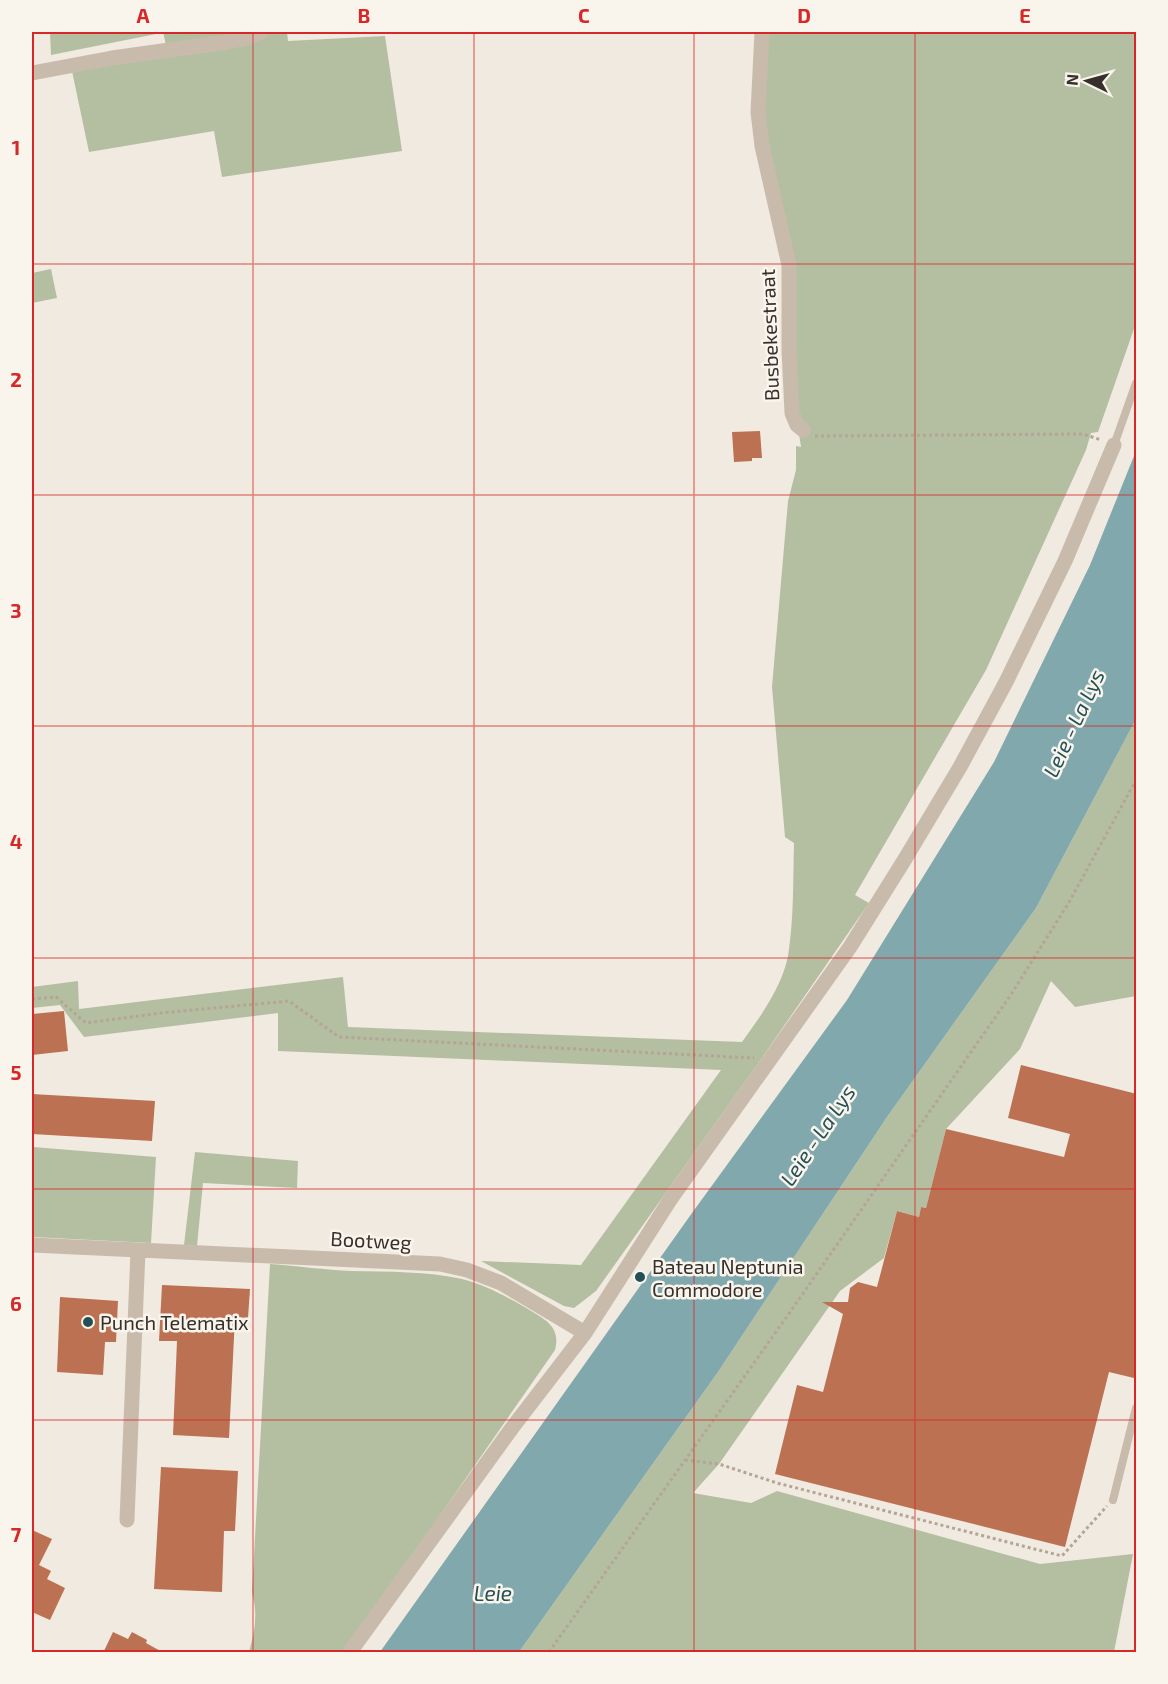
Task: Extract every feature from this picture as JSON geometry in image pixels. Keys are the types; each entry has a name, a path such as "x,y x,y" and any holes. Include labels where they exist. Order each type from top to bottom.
{"street":[{"path":"32,73 112,58 227,42 261,32"},
{"name":"Busbekestraat","path":"762,32 759,123 768,177 789,265 792,413 803,430"},
{"path":"351,1653 512,1428 585,1333 670,1200 850,947 960,767 1006,682 1055,581 1114,445"},
{"name":"Bootweg","path":"32,1245 440,1264 467,1270 501,1283 585,1333"},
{"path":"127,1520 138,1251"}],"lane":[{"path":"1114,445 1137,383"},
{"path":"1113,1500 1137,1408"}],"path":[{"path":"803,430 816,436 1083,435 1114,445"},
{"path":"549,1653 1010,996 1068,904 1137,780"},
{"path":"32,999 56,997 86,1023 161,1013 289,1001 339,1037 741,1056 768,1060"},
{"path":"685,1460 719,1464 777,1483 1062,1556 1113,1500"}],"green space":[{"path":"50,32 155,32 156,34 51,55"},
{"path":"163,32 247,32 166,45"},
{"path":"269,32 287,32 288,41 385,36 402,151 222,177 214,131 89,152 72,71 264,35"},
{"path":"766,32 1136,32 1136,323 1098,432 1091,433 1086,450 986,670 855,895 869,903 596,1291 574,1308 564,1306 481,1261 581,1265 721,1070 278,1051 278,1013 84,1037 60,1005 32,1008 32,987 78,981 79,1009 343,977 348,1027 742,1042 770,1001 785,968 790,942 794,843 785,837 772,687 788,501 796,470 796,446 801,447 795,408 795,266 763,117"},
{"path":"51,269 57,298 32,303 32,273"},
{"path":"1136,719 1136,843 1134,848 1136,853 1136,996 1075,1007 1051,981 1020,1049 946,1129 926,1208 921,1207 919,1217 897,1211 884,1258 840,1291 719,1464 693,1493 751,1503 777,1491 1040,1564 1133,1554 1114,1652 519,1652 718,1372 887,1117 1036,908"},
{"path":"33,1147 156,1157 151,1243 32,1237"},
{"path":"195,1152 298,1161 297,1188 203,1183 197,1246 184,1245"},
{"path":"270,1264 421,1273 462,1279 488,1288 528,1309 546,1321 556,1335 555,1350 345,1652 249,1652 255,1622 252,1592"}],"water":[{"name":"Leie","path":"1136,451 1136,719 1036,908 887,1117 718,1372 519,1652 380,1652 692,1213 847,1000 994,762 1090,565"}],"building":[{"path":"760,431 762,458 734,462 732,432"},
{"path":"64,1011 68,1051 32,1055 32,1014"},
{"path":"1021,1065 1137,1094 1137,1367 1134,1378 1109,1372 1065,1547 775,1474 797,1385 823,1392 843,1314 822,1302 848,1302 850,1288 858,1282 877,1287 897,1211 919,1217 921,1207 926,1208 946,1129 1064,1157 1070,1134 1008,1118"},
{"path":"32,1094 155,1101 152,1141 32,1134"},
{"path":"162,1285 250,1289 248,1318 235,1317 229,1438 173,1435 177,1341 159,1341"},
{"name":"Punch Telematix","path":"60,1297 118,1301 116,1342 105,1342 103,1375 57,1372"},
{"path":"161,1467 238,1471 235,1531 224,1531 222,1592 154,1589"},
{"path":"32,1530 52,1539 39,1565 51,1571 47,1579 65,1588 50,1620 32,1612"},
{"path":"113,1632 128,1639 132,1632 164,1653 103,1653"}],"place":[{"name":"Bateau Neptunia Commodore","path":"640,1277"},
{"name":"Punch Telematix","path":"88,1322"}],"water label":[{"name":"Leie - La Lys","path":"1073,723"},
{"name":"Leie - La Lys","path":"817,1135"}]}
